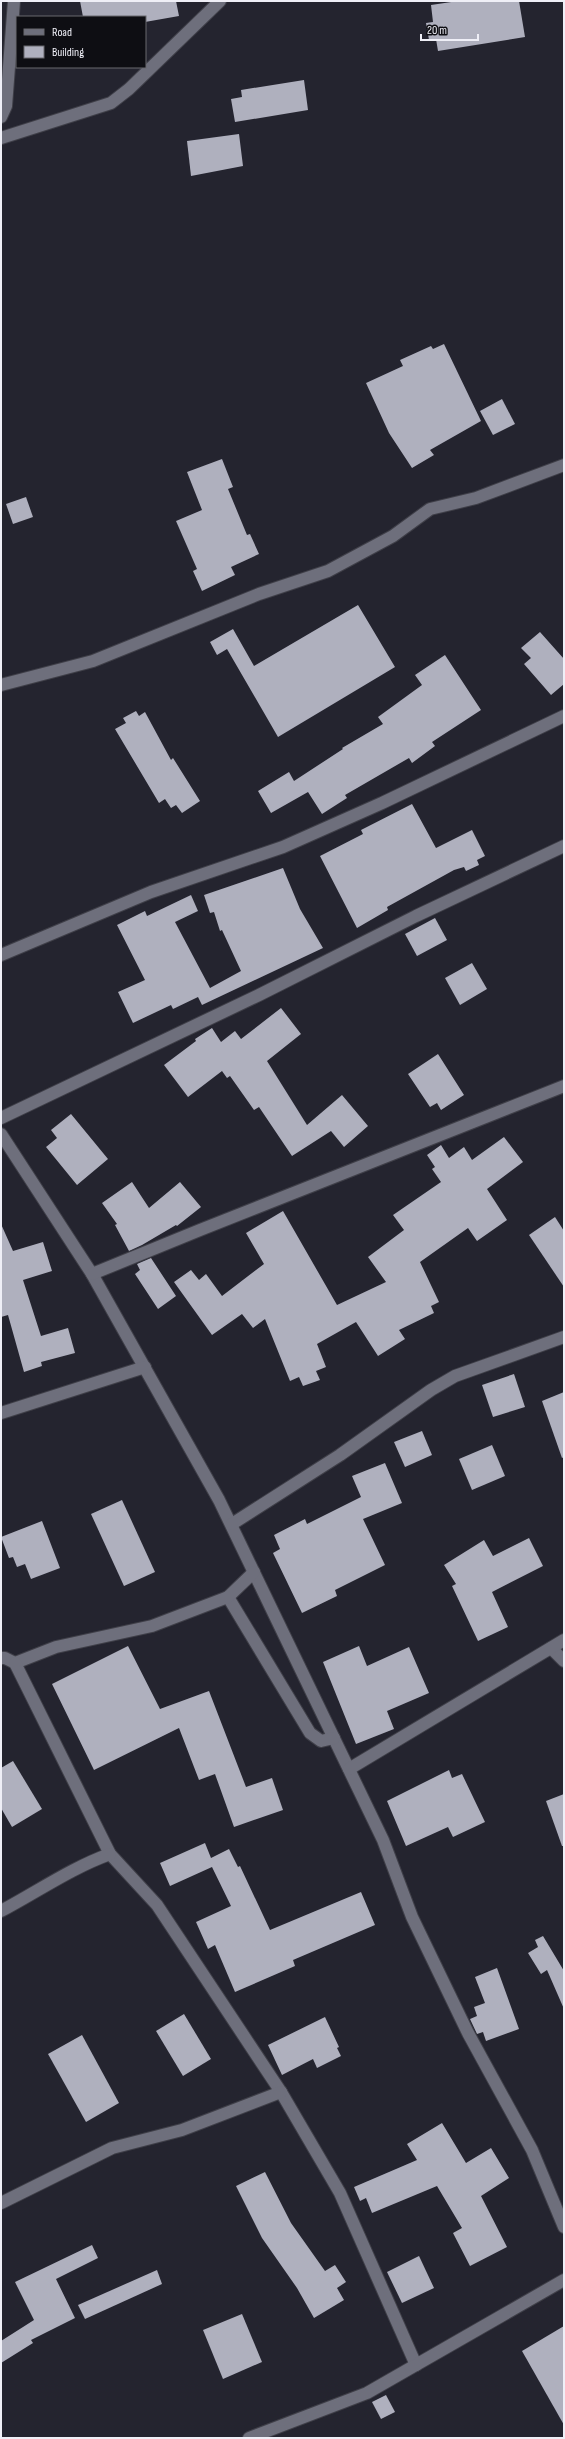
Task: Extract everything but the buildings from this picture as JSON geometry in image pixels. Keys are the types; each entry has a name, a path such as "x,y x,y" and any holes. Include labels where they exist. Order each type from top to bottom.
{"street":[{"path":"1,117 6,106 14,1"},
{"path":"1,138 111,103 129,88 220,1"},
{"path":"1,685 93,661 259,594 328,571 393,536 430,509 476,498 564,465"},
{"path":"1,955 151,892 283,847 382,803 564,716"},
{"path":"1,1118 259,995 416,916 564,846"},
{"path":"92,1274 564,1086"},
{"path":"1,1134 92,1274 232,1524 383,1840 412,1917 468,2033 532,2150 564,2227"},
{"path":"232,1524 340,1455 431,1390 455,1376 564,1337"},
{"path":"1,1413 145,1367"},
{"path":"15,1663 56,1647 152,1626 228,1596 254,1572"},
{"path":"228,1596 310,1733 321,1741 334,1738"},
{"path":"349,1769 564,1640"},
{"path":"551,1648 564,1661"},
{"path":"1,1658 5,1658 15,1663 110,1854 157,1905 281,2092 340,2193 416,2365"},
{"path":"1,1911 41,1890 85,1863 110,1854"},
{"path":"1,2203 112,2148 182,2130 281,2092"},
{"path":"249,2438 367,2393 564,2280"}]}
